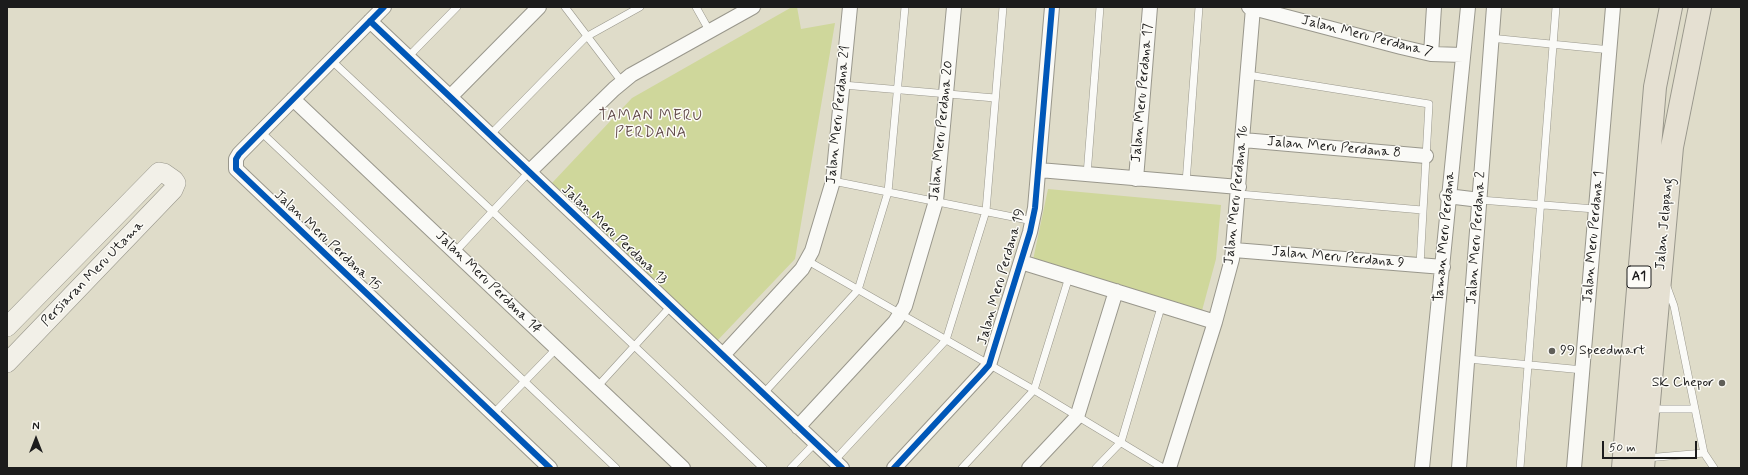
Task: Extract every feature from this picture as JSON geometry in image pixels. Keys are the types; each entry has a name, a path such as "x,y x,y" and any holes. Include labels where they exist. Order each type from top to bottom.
{"main road":[{"name":"Jalan Jelapang","path":"1623,468 1655,87 1671,7"},
{"name":"Jalan Jelapang","path":"1644,463 1672,147 1700,7"},
{"name":"Persiaran Meru Utama","path":"7,327 168,177 173,190 7,363"}],"street":[{"name":"Jalan Meru Perdana 15","path":"384,7 236,159 236,169 239,174 550,468"},
{"path":"450,97 539,7"},
{"path":"529,172 631,75 753,7"},
{"name":"Jalan Meru Perdana 21","path":"723,355 808,261 833,181 850,7"},
{"name":"Jalan Meru Perdana 20","path":"798,427 900,315 905,306 936,200 954,7"},
{"name":"Jalan Meru Perdana 19","path":"894,468 988,365 1033,221 1039,170 1052,7"},
{"name":"Jalan Meru Perdana 17","path":"1136,179 1150,7"},
{"path":"1431,54 1434,7"},
{"name":"Taman Meru Perdana","path":"1422,468 1443,267 1447,196 1468,7"},
{"name":"Jalan Meru Perdana 2","path":"1459,468 1480,200 1490,38 1494,7"},
{"name":"Jalan Meru Perdana 1","path":"1574,468 1595,209 1611,50 1613,7"},
{"name":"Jalan Meru Perdana 7","path":"1255,8 1431,54 1463,55"},
{"name":"Jalan Meru Perdana 16","path":"1169,468 1215,322 1234,250 1255,8"},
{"name":"Jalan Meru Perdana 13","path":"370,21 838,464"},
{"name":"Jalan Meru Perdana 14","path":"293,99 597,387 679,467"},
{"name":"Jalan Meru Perdana 8","path":"1243,140 1426,156"},
{"path":"1039,170 1186,183 1239,191"},
{"path":"1447,196 1480,200"},
{"name":"Jalan Meru Perdana 9","path":"1234,250 1443,267"},
{"path":"1021,262 1162,304 1215,322"},
{"path":"1029,468 1077,417 1116,291"}],"lane":[{"path":"408,57 457,7"},
{"path":"565,7 586,37 622,82"},
{"path":"490,135 586,37 640,7"},
{"path":"696,7 710,32"},
{"path":"763,394 858,290 888,192 905,7"},
{"path":"838,464 946,340 986,211 1003,7"},
{"path":"1087,175 1100,7"},
{"path":"1186,183 1199,7"},
{"path":"1520,468 1556,7"},
{"path":"1490,38 1611,50"},
{"path":"331,60 763,468"},
{"path":"1248,75 1429,104 1420,265"},
{"path":"843,85 995,98"},
{"path":"261,132 616,468"},
{"path":"455,252 529,172"},
{"path":"833,181 936,200 1033,221"},
{"path":"1239,191 1422,210"},
{"path":"1480,200 1595,209"},
{"path":"808,261 900,315 1034,390 1163,468"},
{"path":"1660,270 1674,306 1704,453 1714,468"},
{"path":"962,468 1034,390 1069,277"},
{"path":"1096,468 1121,442 1162,304"},
{"path":"597,387 672,306"},
{"path":"493,414 556,349"},
{"path":"1468,359 1583,370"},
{"path":"1648,409 1694,410"},
{"path":"791,468 815,442"},
{"path":"1644,463 1704,453"}],"green space":[{"path":"792,7 797,7 801,29 835,23 795,259 716,342 552,183 632,98"},
{"path":"1048,189 1221,205 1216,259 1200,318 1033,260"}],"cycle path":[{"path":"384,7 239,154 236,159 236,169 550,468"},
{"path":"894,468 989,365 1030,232 1035,208 1052,7"},
{"path":"370,21 842,468"}],"place":[{"name":"99 Speedmart","path":"1552,351"},
{"name":"SK Chepor","path":"1722,383"}],"district":[{"name":"TAMAN MERU PERDANA","path":"651,126"}]}
